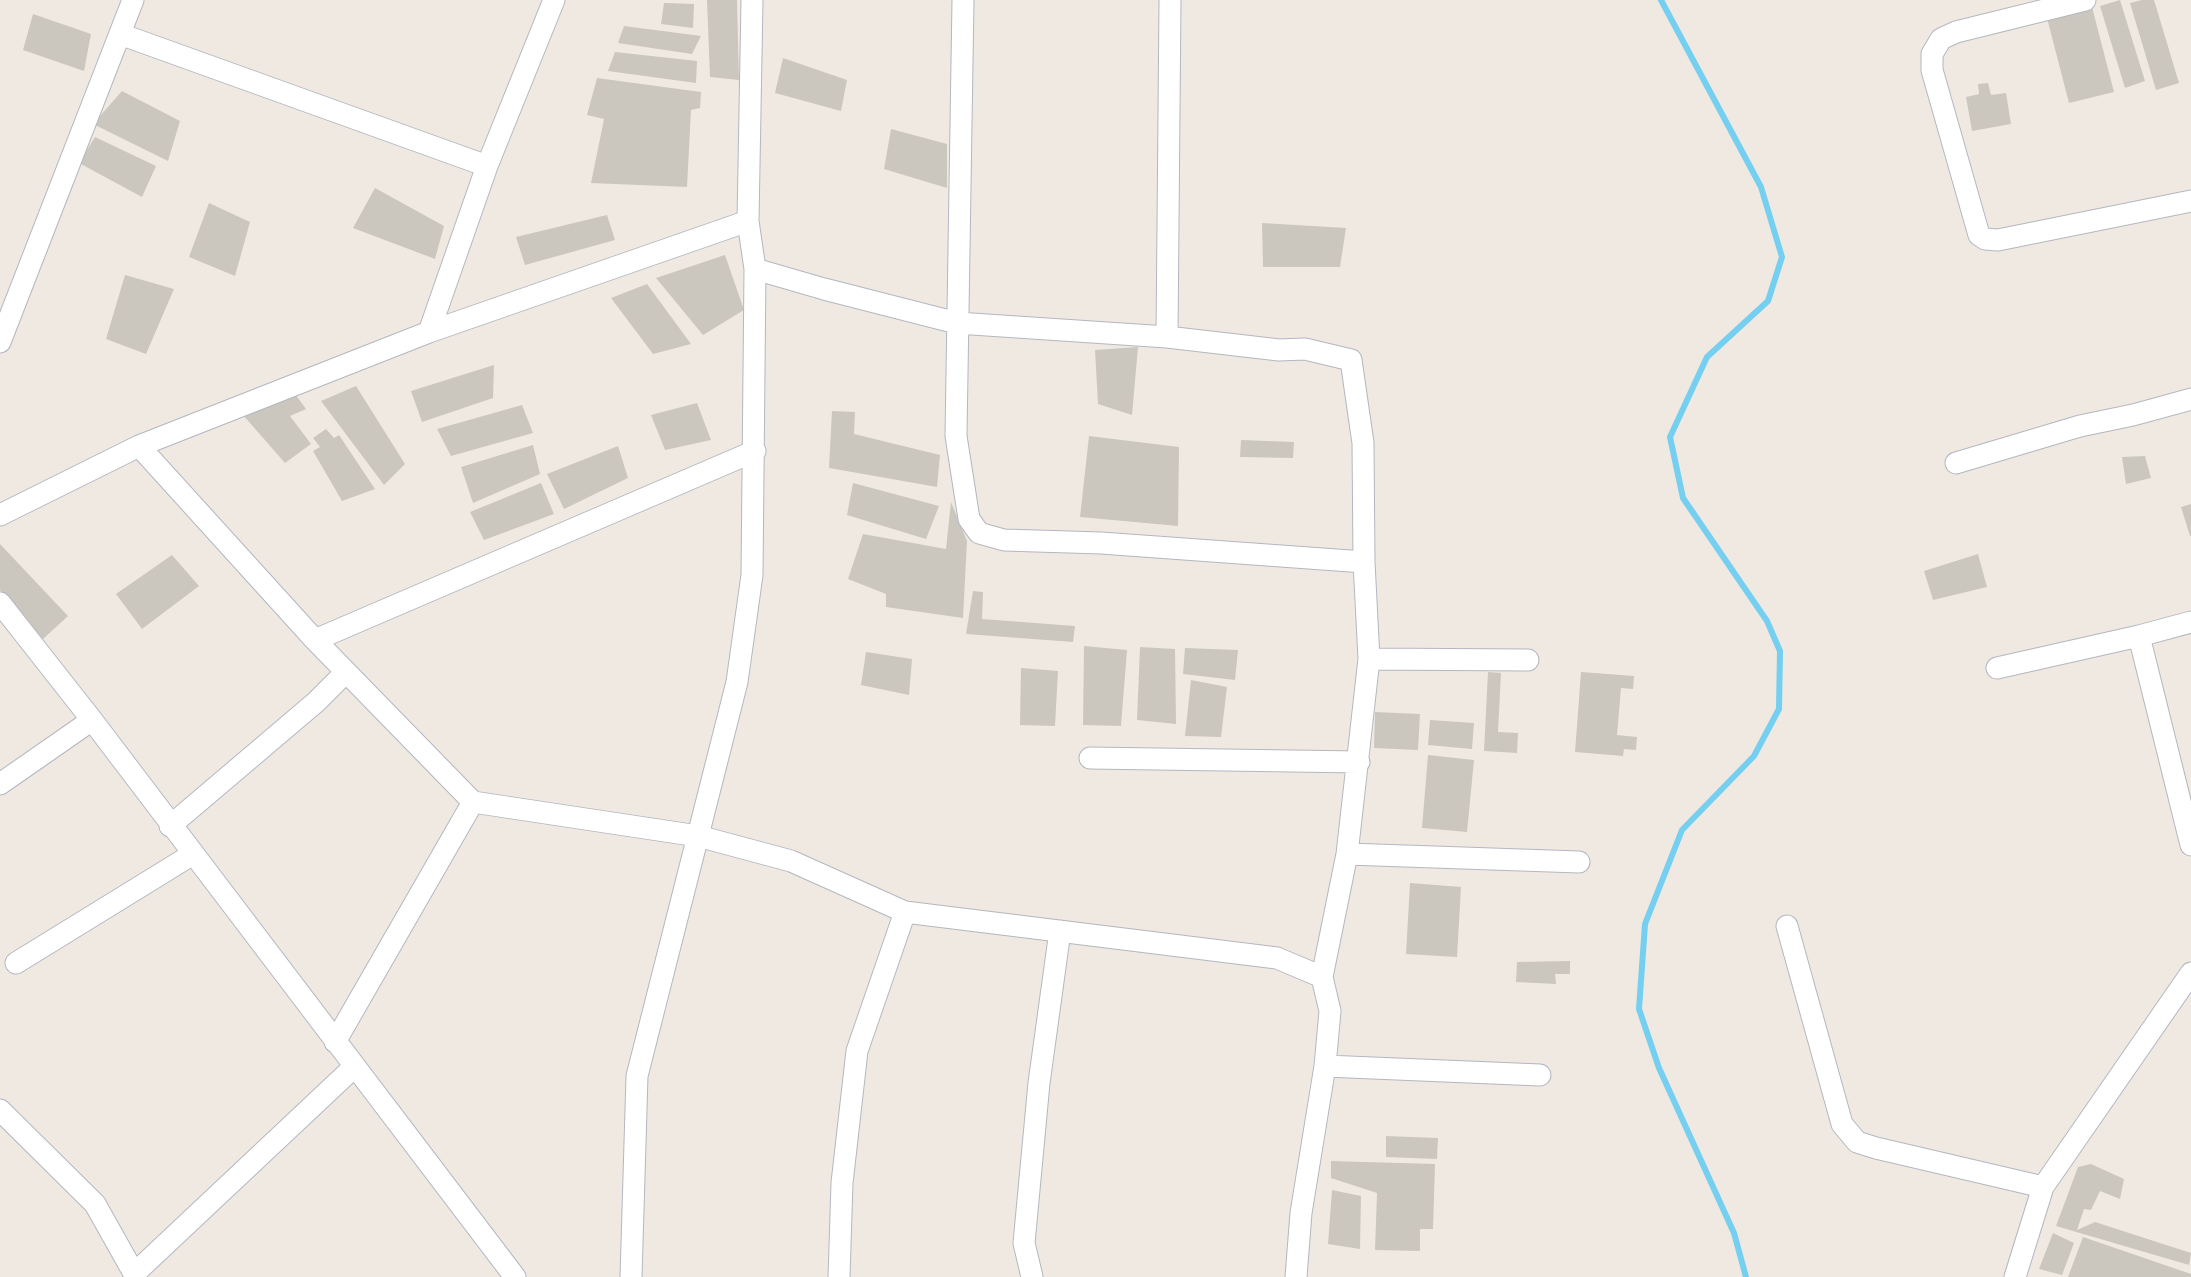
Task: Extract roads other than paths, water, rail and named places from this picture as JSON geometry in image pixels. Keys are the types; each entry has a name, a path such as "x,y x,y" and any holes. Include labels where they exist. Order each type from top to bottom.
{"street":[{"path":"0,342 133,0"},
{"path":"429,332 487,166 554,0"},
{"path":"631,1277 637,1076 737,682 752,575 755,269 748,221 752,0"},
{"path":"963,0 957,436 969,519 979,533 1004,541 1101,543 1364,562"},
{"path":"1167,337 1170,0"},
{"path":"2085,0 1956,32 1941,39 1932,54 1932,69 1979,235 1985,239 1998,240 2191,201"},
{"path":"120,34 487,166"},
{"path":"0,515 138,446 429,332 748,221"},
{"path":"755,269 957,323 1306,349 1351,360 1363,443 1364,562 1369,659 1347,854 1322,977 1330,1012 1325,1066 1301,1213 1296,1277"},
{"path":"1956,463 2080,426 2191,399"},
{"path":"138,446 345,673 473,802 698,836 790,861 905,912 1277,958 1322,977"},
{"path":"315,640 755,451"},
{"path":"0,603 515,1277"},
{"path":"1997,668 2191,622"},
{"path":"2139,636 2191,845"},
{"path":"1369,659 1528,660"},
{"path":"170,826 316,702 345,673"},
{"path":"0,785 92,720"},
{"path":"1090,758 1359,762"},
{"path":"335,1042 473,802"},
{"path":"16,963 194,854"},
{"path":"1347,854 1579,863"},
{"path":"839,1277 842,1183 857,1051 905,912"},
{"path":"1787,926 1842,1124 1857,1142 1876,1149 2043,1187"},
{"path":"1032,1277 1024,1244 1039,1083 1060,931"},
{"path":"2015,1277 2043,1187 2191,973"},
{"path":"1325,1066 1540,1075"},
{"path":"0,1110 95,1204 136,1275 354,1067"}],"waterway":[{"path":"1661,0 1761,187 1782,257 1768,301 1707,357 1670,437 1683,498 1767,621 1780,651 1779,709 1754,756 1682,830 1645,924 1639,1009 1659,1068 1734,1233 1746,1277"}]}
